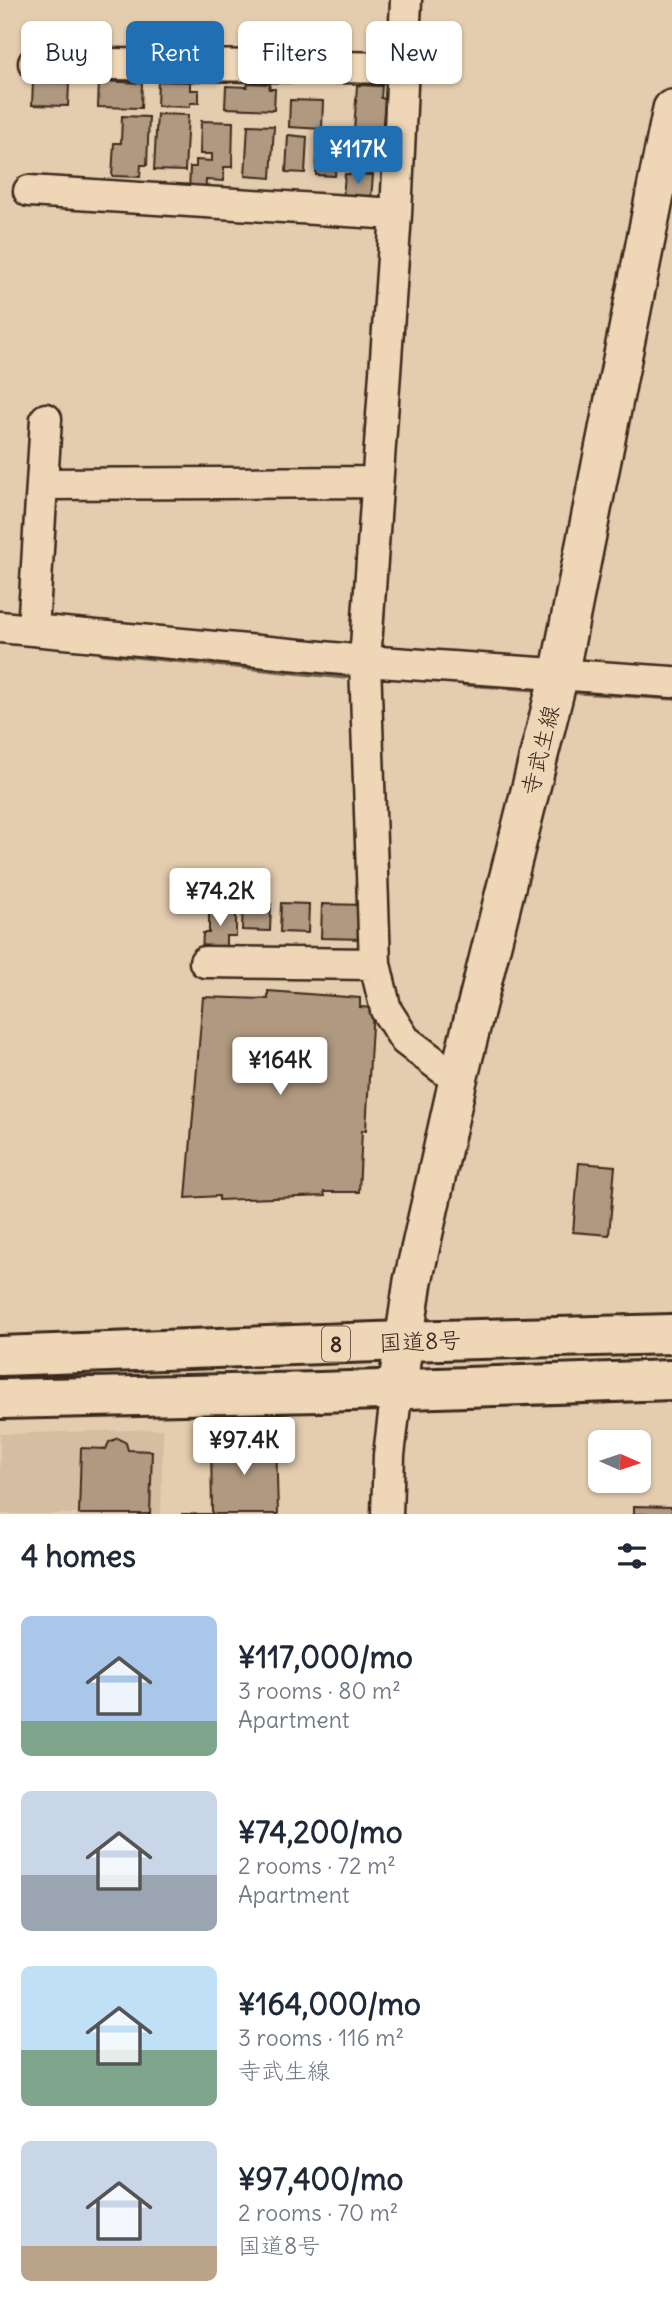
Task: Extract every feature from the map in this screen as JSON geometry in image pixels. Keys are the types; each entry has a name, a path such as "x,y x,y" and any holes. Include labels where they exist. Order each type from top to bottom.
{"highway":[{"name":"国道8号","path":"0,1356 672,1334"},
{"name":"国道8号","path":"0,1399 672,1380"}],"main road":[{"name":"寺武生線","path":"397,1389 414,1281 458,1080 559,675 672,109"}],"street":[{"path":"405,21 406,0"},
{"path":"112,65 366,68"},
{"path":"402,84 396,214 365,661 375,964 386,1010 405,1040 458,1080"},
{"path":"29,191 396,214"},
{"path":"33,630 46,419"},
{"path":"42,484 376,482"},
{"path":"0,627 365,661 672,682"},
{"path":"205,962 375,964"},
{"path":"387,1514 389,1455 397,1389"}],"shaded area":[{"path":"163,1429 161,1514 0,1514 0,1434"}],"building":[{"path":"112,82 142,84 141,108 98,107 99,84 112,84"},
{"path":"33,84 69,84 68,106 32,105"},
{"path":"158,84 190,84 190,90 199,90 199,103 190,103 190,107 157,106"},
{"path":"248,84 270,84 269,89 275,89 274,110 225,108 226,86 247,87"},
{"path":"357,85 382,86 381,98 385,99 382,134 354,132"},
{"path":"290,100 323,101 322,129 289,127"},
{"path":"157,114 188,115 185,171 154,170"},
{"path":"122,116 149,117 147,165 141,165 140,177 112,176 114,143 121,143"},
{"path":"201,121 233,122 232,167 224,167 224,181 206,180 205,196 189,195 190,167 196,167 196,160 212,161 212,154 200,154"},
{"path":"248,125 274,126 271,178 245,176"},
{"path":"288,135 307,137 305,173 286,172"},
{"path":"318,138 337,140 335,176 316,175"},
{"path":"349,140 385,142 384,160 348,158"},
{"path":"345,174 373,175 371,199 343,197"},
{"path":"281,903 309,904 308,933 280,932"},
{"path":"243,904 271,904 270,931 242,930"},
{"path":"322,904 365,905 364,939 321,938"},
{"path":"209,905 236,905 236,936 226,936 226,952 202,952 203,933 209,933"},
{"path":"268,991 360,998 360,1007 373,1008 366,1130 362,1130 359,1192 219,1200 219,1196 186,1198 203,997 268,999"},
{"path":"579,1163 615,1166 609,1235 573,1232"},
{"path":"118,1438 126,1443 128,1450 152,1451 150,1514 79,1514 81,1448 106,1449 109,1442"},
{"path":"276,1439 278,1514 212,1514 211,1442"},
{"path":"634,1506 672,1507 672,1514 634,1514"}],"waterway":[{"path":"103,652 344,676"},
{"path":"464,683 534,688"},
{"path":"577,691 672,697"}]}
